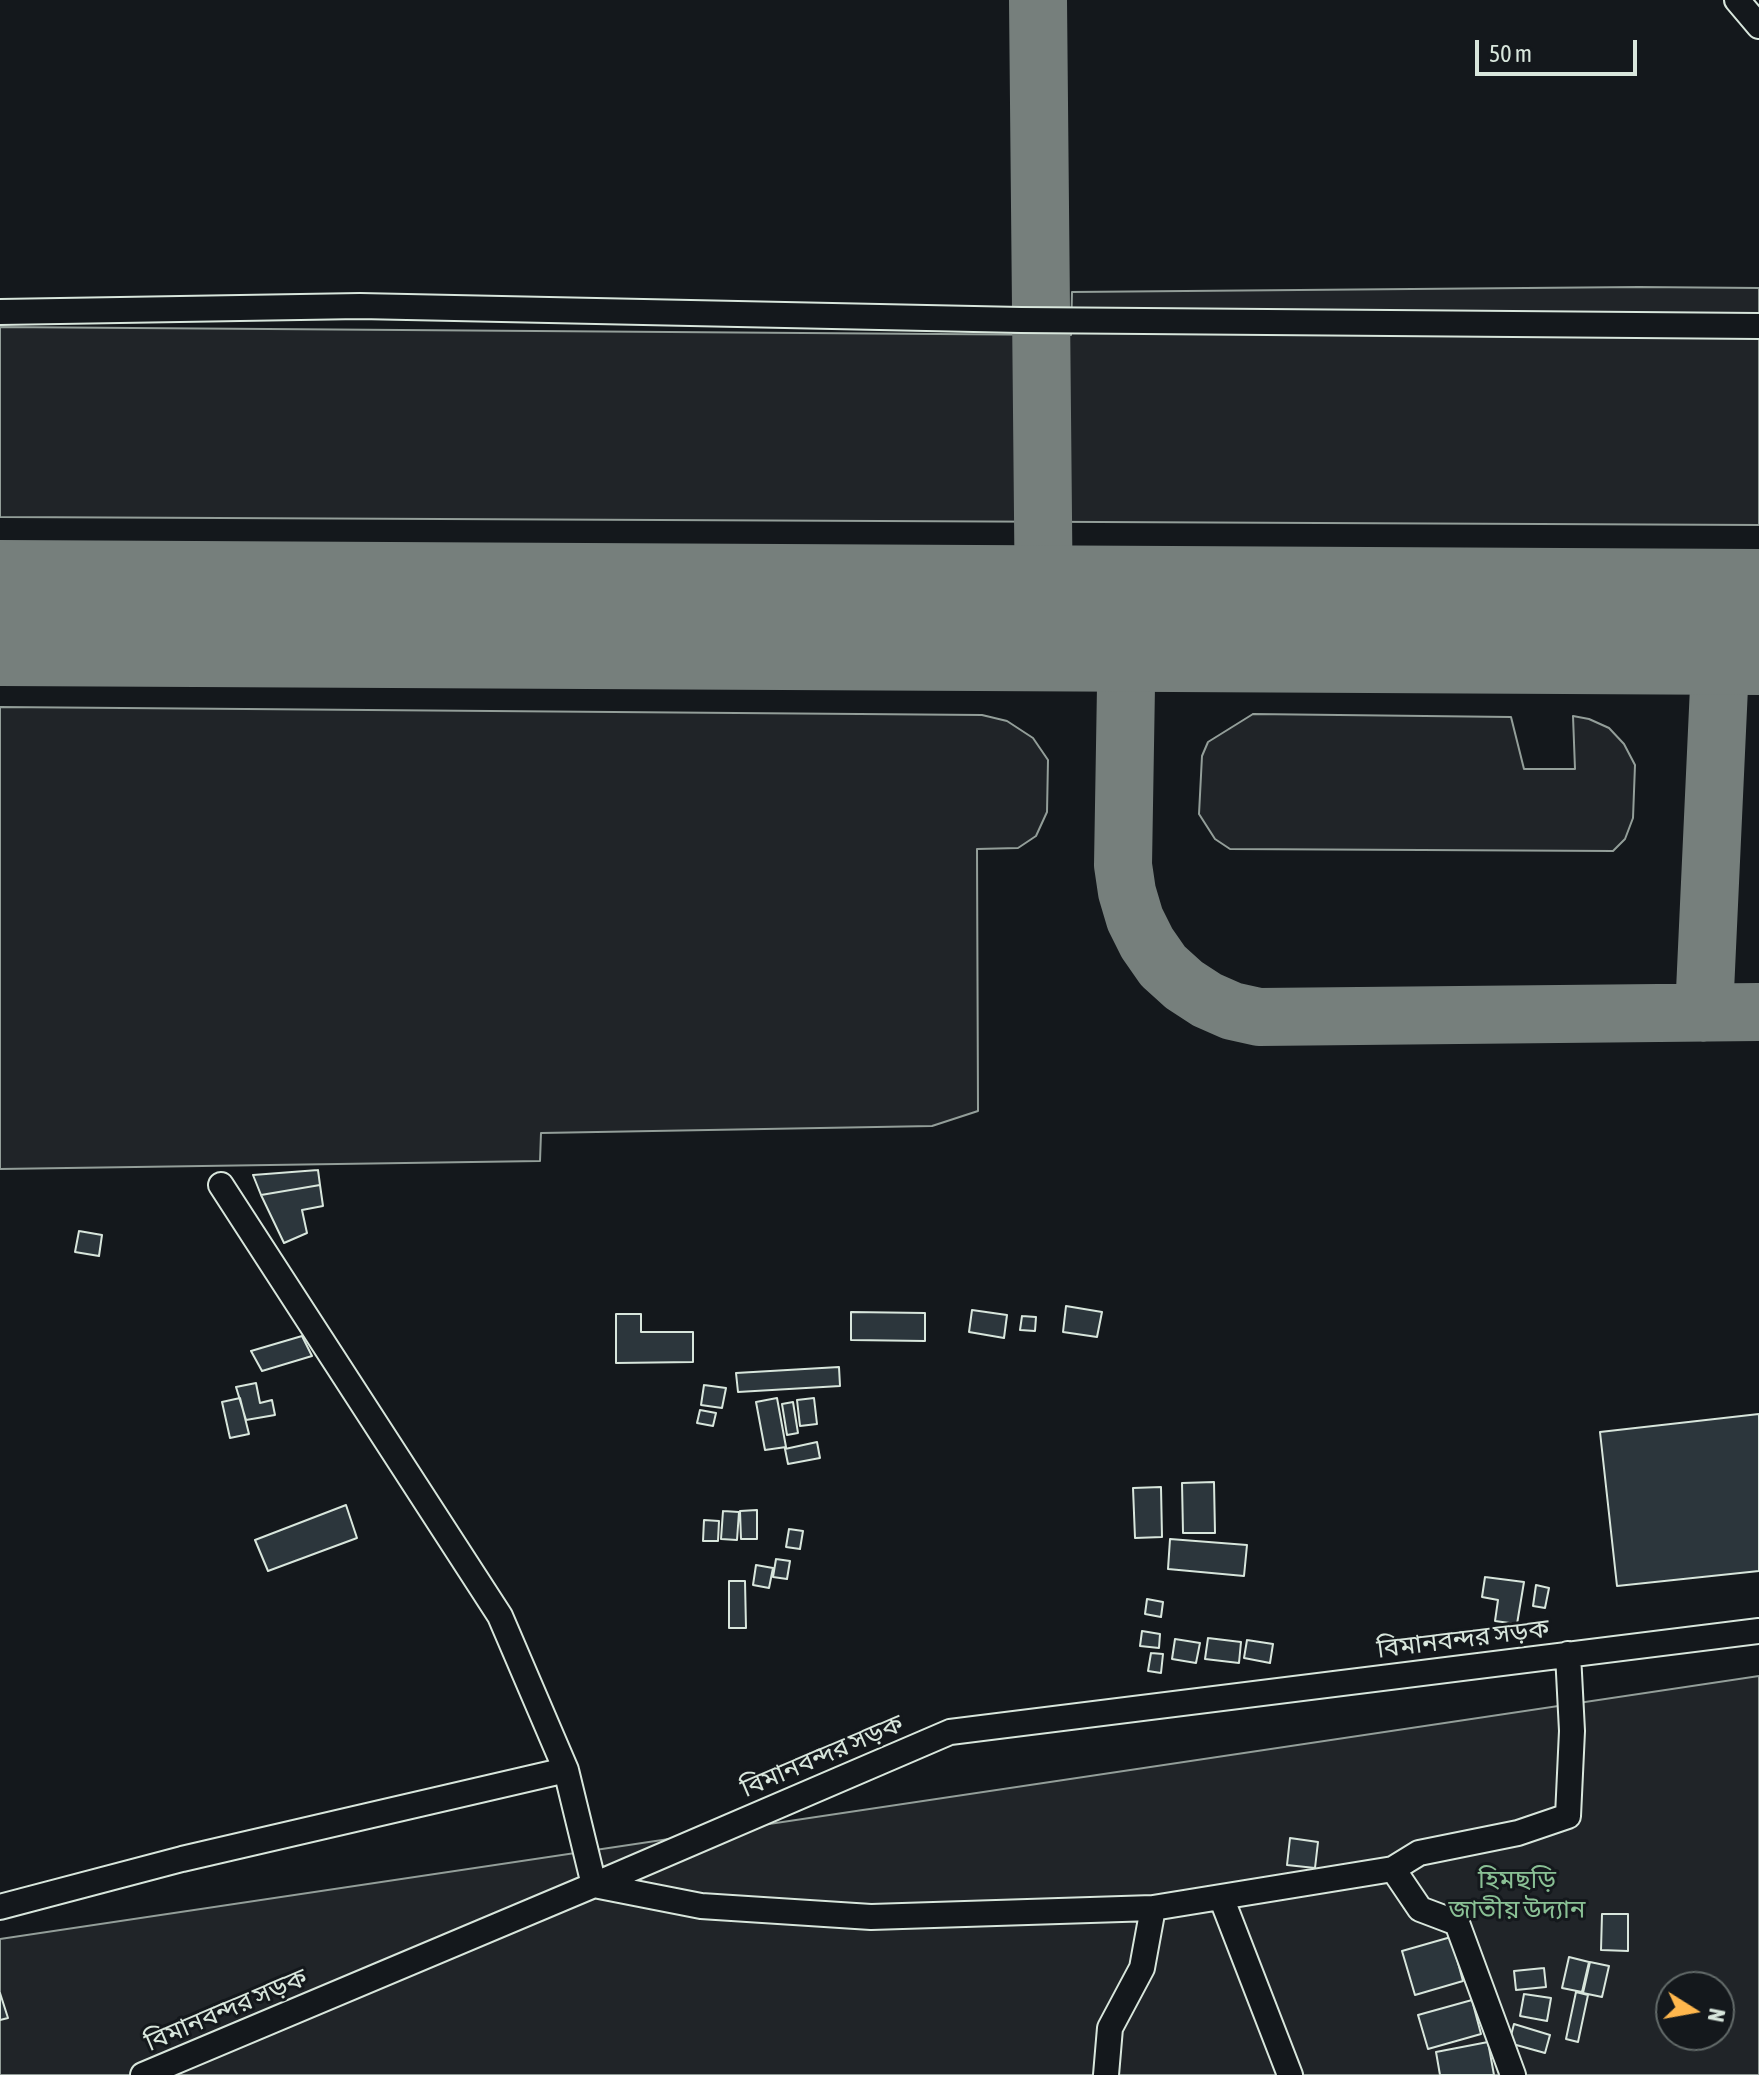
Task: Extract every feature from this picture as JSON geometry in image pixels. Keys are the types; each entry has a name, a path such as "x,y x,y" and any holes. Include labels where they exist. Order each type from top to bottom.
{"street":[{"path":"1737,0 1759,26"},
{"path":"0,312 360,306 1034,320 1759,326"},
{"path":"221,1185 500,1616 566,1770 594,1885 701,1906 871,1917 1153,1908 1393,1869 1419,1853 1518,1833 1568,1816 1572,1731 1568,1654"},
{"name":"বিমানবন্দর সড়ক","path":"143,2075 950,1732 1759,1631"},
{"path":"0,1907 182,1859 566,1770"},
{"path":"1393,1869 1420,1909 1457,1923 1513,2075"},
{"path":"1221,1897 1290,2075"},
{"path":"1106,2075 1110,2028 1142,1968 1153,1908"}],"green space":[{"path":"1759,288 1759,525 0,517 0,327 1071,335 1072,292"},
{"path":"0,707 982,715 1007,721 1033,738 1048,760 1047,812 1036,836 1018,848 977,849 978,1111 932,1126 541,1133 540,1161 0,1169"},
{"path":"1253,714 1511,717 1524,769 1575,769 1573,716 1589,719 1609,728 1624,744 1635,765 1633,818 1625,839 1613,851 1230,849 1215,839 1199,814 1202,756 1208,742"},
{"name":"হিমছড়ি জাতীয় উদ্যান","path":"1759,1676 1759,2075 0,2075 0,1939"}],"building":[{"path":"318,1170 320,1185 261,1195 253,1175"},
{"path":"320,1185 323,1206 302,1210 307,1233 284,1243 261,1195"},
{"path":"79,1231 102,1235 99,1256 75,1252"},
{"path":"1066,1306 1102,1312 1097,1337 1063,1332"},
{"path":"972,1310 1007,1315 1004,1338 969,1332"},
{"path":"851,1312 925,1313 925,1341 851,1340"},
{"path":"616,1314 641,1314 641,1332 693,1332 693,1362 616,1363"},
{"path":"1022,1316 1036,1317 1035,1331 1020,1330"},
{"path":"302,1336 312,1356 262,1371 251,1351"},
{"path":"839,1367 840,1386 738,1392 736,1373"},
{"path":"256,1383 260,1403 272,1400 275,1415 246,1420 236,1387"},
{"path":"704,1385 726,1388 722,1408 701,1405"},
{"path":"240,1398 249,1434 230,1438 222,1402"},
{"path":"777,1398 786,1447 765,1450 756,1402"},
{"path":"814,1398 817,1424 800,1426 797,1400"},
{"path":"793,1402 798,1433 787,1435 782,1404"},
{"path":"700,1410 716,1413 713,1426 697,1423"},
{"path":"1759,1414 1759,1571 1617,1586 1600,1432"},
{"path":"817,1442 820,1458 788,1464 785,1449"},
{"path":"1214,1482 1215,1533 1183,1533 1182,1483"},
{"path":"1161,1487 1162,1537 1135,1538 1133,1488"},
{"path":"346,1505 357,1538 268,1571 255,1540"},
{"path":"757,1510 757,1539 741,1539 740,1511"},
{"path":"723,1511 739,1512 737,1540 721,1539"},
{"path":"704,1520 719,1521 718,1541 703,1541"},
{"path":"789,1529 803,1531 800,1549 786,1547"},
{"path":"1170,1539 1247,1545 1244,1576 1168,1569"},
{"path":"776,1559 790,1561 787,1579 773,1577"},
{"path":"756,1565 773,1568 769,1588 753,1585"},
{"path":"1485,1577 1524,1582 1517,1624 1495,1621 1498,1600 1482,1597"},
{"path":"729,1581 745,1581 746,1628 729,1628"},
{"path":"1536,1585 1549,1588 1545,1608 1533,1606"},
{"path":"1147,1599 1163,1602 1161,1617 1145,1614"},
{"path":"1142,1631 1160,1634 1159,1648 1140,1646"},
{"path":"1208,1638 1241,1642 1239,1663 1205,1659"},
{"path":"1175,1639 1200,1643 1196,1663 1172,1659"},
{"path":"1247,1640 1273,1644 1270,1663 1244,1658"},
{"path":"1151,1653 1163,1654 1161,1673 1148,1671"},
{"path":"1290,1838 1318,1842 1315,1868 1287,1865"},
{"path":"1602,1914 1628,1914 1628,1951 1601,1950"},
{"path":"1451,1937 1463,1981 1415,1995 1402,1951"},
{"path":"1569,1957 1589,1962 1582,1992 1562,1988"},
{"path":"1590,1962 1609,1966 1602,1997 1583,1993"},
{"path":"1544,1968 1546,1987 1516,1990 1514,1971"},
{"path":"1576,1992 1588,1995 1578,2042 1566,2039"},
{"path":"0,1993 8,2018 0,2020"},
{"path":"1524,1994 1551,1998 1547,2021 1520,2016"},
{"path":"1472,2000 1481,2034 1428,2049 1418,2015"},
{"path":"1514,2024 1550,2035 1545,2053 1509,2043"},
{"path":"1488,2042 1494,2075 1440,2075 1436,2052"}],"taxiway":[{"path":"1038,0 1044,618"},
{"path":"1059,619 1084,624 1111,641 1120,656 1126,686 1134,656 1144,643 1169,623 1185,619"},
{"path":"1704,1013 1722,622"},
{"path":"1126,686 1123,865 1127,892 1135,919 1163,966 1207,1000 1232,1011 1259,1017 1759,1012"}],"runway":[{"path":"0,613 1759,622"}]}
